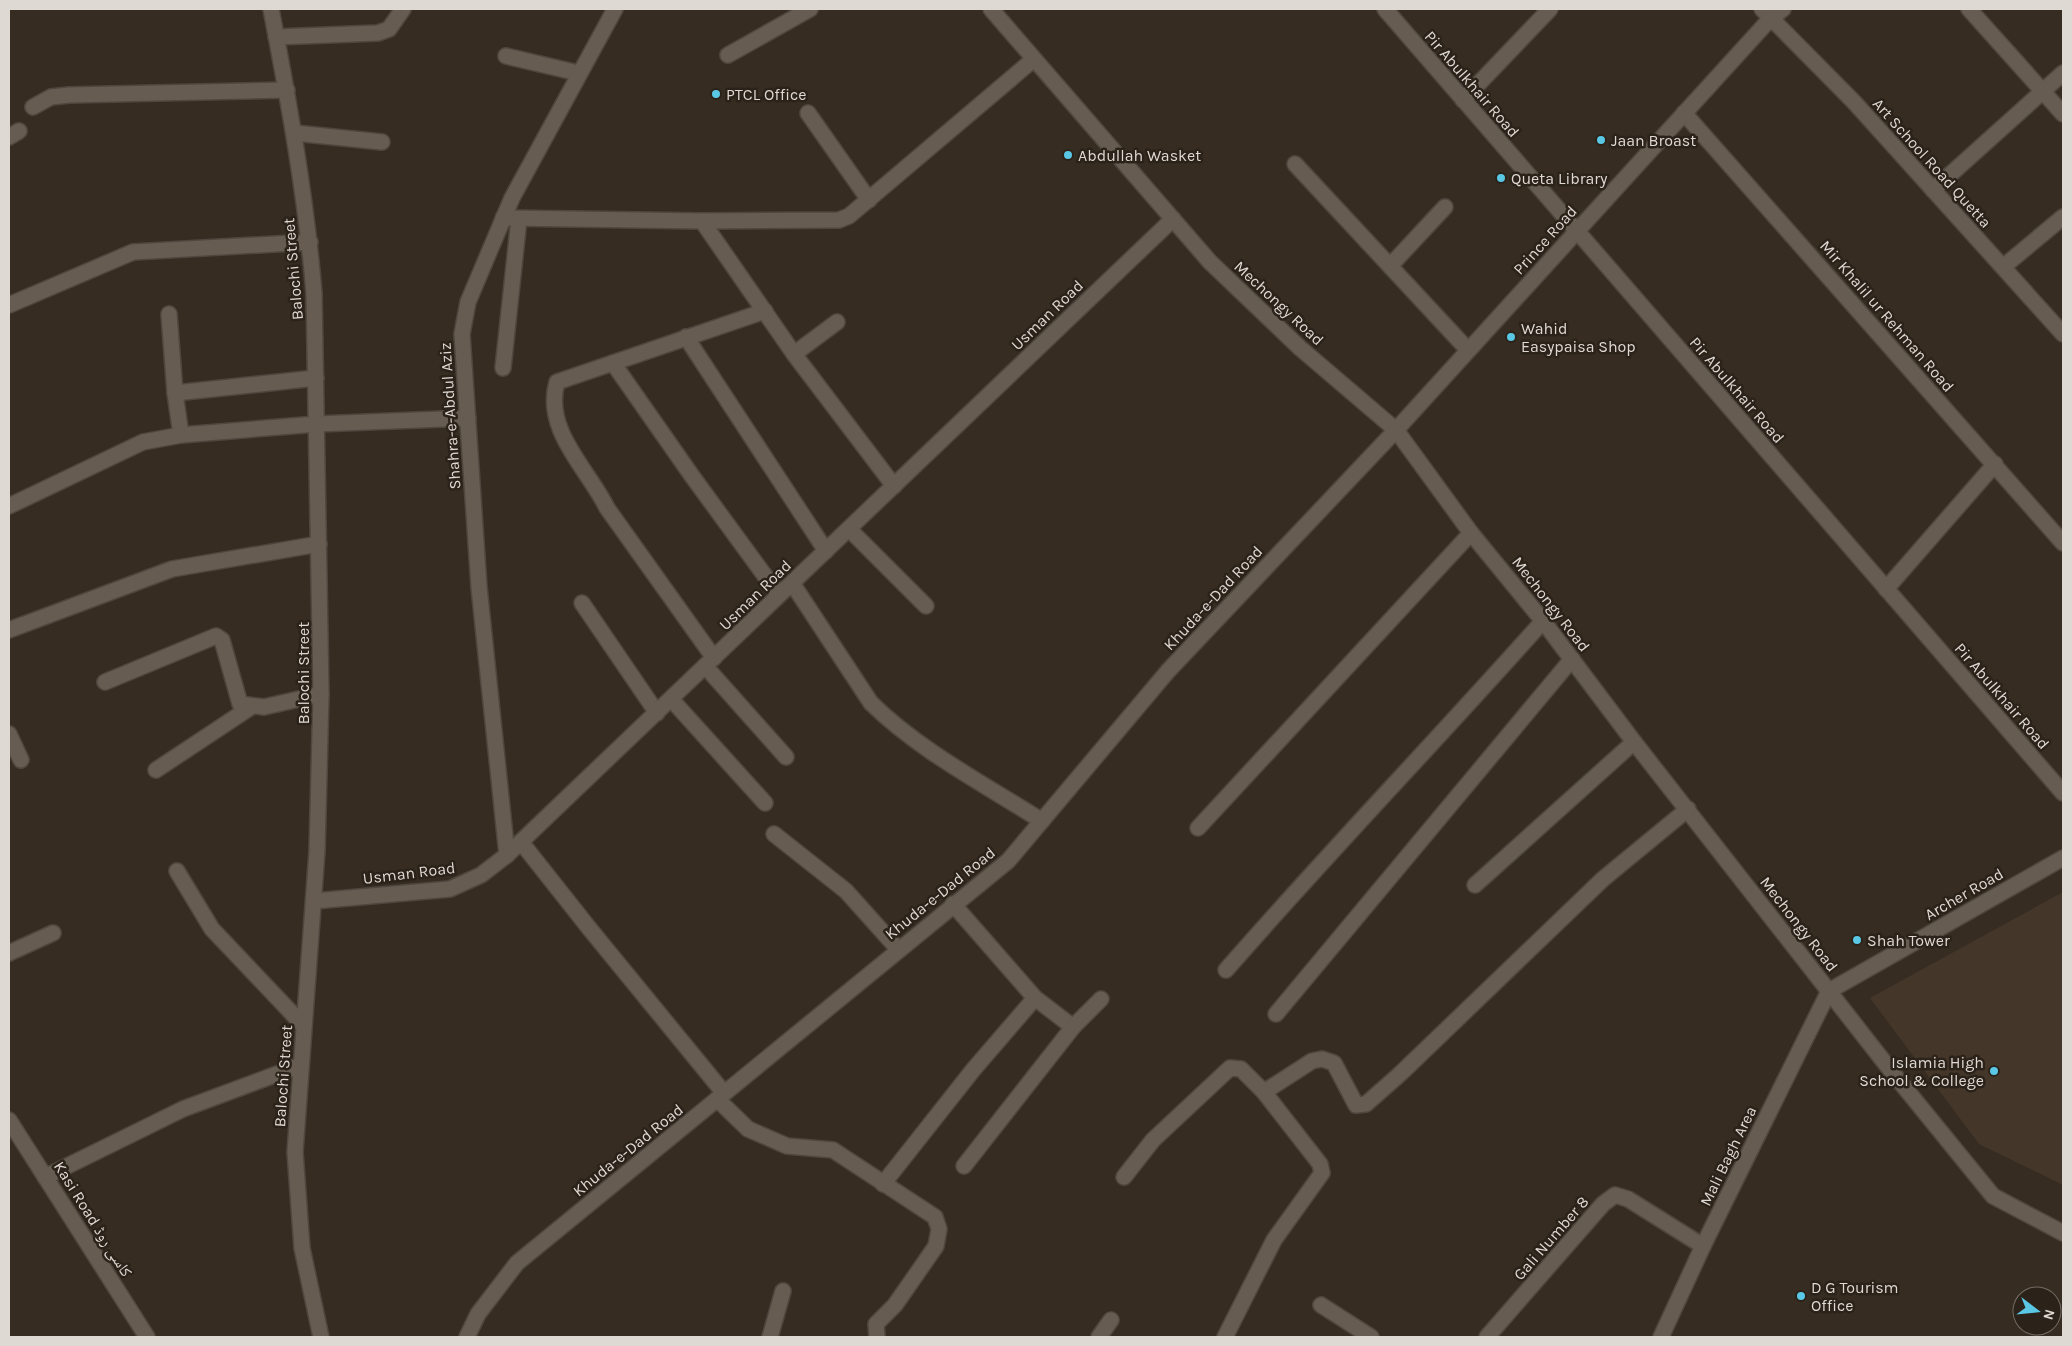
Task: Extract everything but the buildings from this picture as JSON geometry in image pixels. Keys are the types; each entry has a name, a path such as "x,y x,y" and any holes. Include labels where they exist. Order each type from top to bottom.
{"street":[{"name":"Balochi Street","path":"271,9 295,132 310,242 316,378 321,694 314,901 301,1065 296,1161 302,1248 321,1337"},
{"path":"276,37 378,33 390,29 403,9"},
{"path":"728,55 810,9"},
{"name":"Mechongy Road","path":"991,9 1210,262 1300,348 1396,430 1471,533 1544,622 1634,742 1993,1196 2063,1233"},
{"name":"Pir Abulkhair Road","path":"1385,9 2063,793"},
{"path":"1463,100 1550,9"},
{"path":"1969,9 2063,114"},
{"name":"Shahra-e-Abdul Aziz","path":"508,855 479,586 462,334 468,302 503,218 609,10"},
{"name":"Prince Road","path":"1396,430 1684,113 1772,12"},
{"name":"Art School Road Quetta","path":"1772,12 2063,334"},
{"path":"506,56 578,73"},
{"path":"503,218 702,221 839,220 849,216 869,200 1034,59"},
{"path":"1933,190 2042,90 2063,74"},
{"path":"33,107 51,97 69,95 287,90"},
{"path":"808,113 869,200"},
{"name":"Mir Khalil ur Rehman Road","path":"1684,113 2063,543"},
{"path":"295,132 382,142"},
{"path":"1295,164 1468,350"},
{"path":"1390,266 1445,207"},
{"path":"2003,268 2063,217"},
{"path":"503,368 519,219"},
{"name":"Usman Road","path":"314,901 450,889 481,875 508,855 1173,219"},
{"path":"702,221 794,354 894,486"},
{"path":"9,306 133,252 310,242"},
{"path":"765,311 557,382 553,403 568,448 598,489 607,508 710,662 786,757"},
{"path":"168,314 175,393 182,435"},
{"path":"794,354 837,322"},
{"path":"686,337 826,551"},
{"path":"613,362 692,476 779,595"},
{"path":"175,393 316,378"},
{"path":"9,506 143,442 182,435 317,424 468,418"},
{"name":"Khuda-e-Dad Road","path":"467,1337 478,1314 517,1263 898,949 1008,861 1168,671 1396,430"},
{"path":"1886,589 1995,464"},
{"path":"849,529 926,606"},
{"path":"1198,828 1471,533"},
{"path":"9,630 172,568 319,544"},
{"path":"792,583 871,703 909,736 1042,821"},
{"path":"582,602 657,713"},
{"path":"1226,970 1293,894 1440,737 1544,622"},
{"path":"105,682 216,636 222,640 240,704 264,707 321,694"},
{"path":"1276,1014 1572,659"},
{"path":"671,699 765,803"},
{"path":"156,770 251,706"},
{"path":"9,734 21,760"},
{"path":"1474,885 1634,742"},
{"path":"1264,1092 1312,1061 1322,1060 1334,1063 1356,1105 1366,1104 1400,1074 1603,879 1688,809"},
{"path":"774,834 846,891 898,949"},
{"path":"521,842 748,1130 787,1146 833,1150 935,1217 939,1229 936,1246 894,1305 876,1324 877,1337"},
{"name":"Archer Road","path":"1829,991 2063,858"},
{"path":"177,871 212,929 304,1026"},
{"path":"953,904 1035,998 1073,1027"},
{"path":"9,953 53,933"},
{"name":"Mali Bagh Area","path":"1661,1337 1703,1246 1829,991"},
{"path":"884,1184 972,1070 1035,998"},
{"path":"964,1166 1073,1027 1101,999"},
{"path":"45,1178 183,1109 301,1065"},
{"path":"1124,1177 1153,1140 1230,1068 1241,1069 1264,1092 1320,1164 1322,1173 1274,1240 1225,1337"},
{"name":"Kasi Road کاسی روڈ","path":"9,1120 147,1337"},
{"name":"Gali Number 8","path":"1488,1337 1604,1204 1616,1195 1628,1199 1703,1246"},
{"path":"770,1337 783,1291"},
{"path":"1321,1305 1371,1337"},
{"path":"1099,1337 1110,1320"}],"shaded area":[{"name":"Islamia High School & College","path":"2063,892 2063,1185 1979,1144 1870,998"}],"place":[{"name":"PTCL Office","path":"716,94"},
{"name":"Jaan Broast","path":"1601,140"},
{"name":"Abdullah Wasket","path":"1068,155"},
{"name":"Queta Library","path":"1501,178"},
{"name":"Wahid Easypaisa Shop","path":"1511,337"},
{"name":"Shah Tower","path":"1857,940"},
{"name":"Islamia High School & College","path":"1994,1071"},
{"name":"D G Tourism Office","path":"1801,1296"}]}
